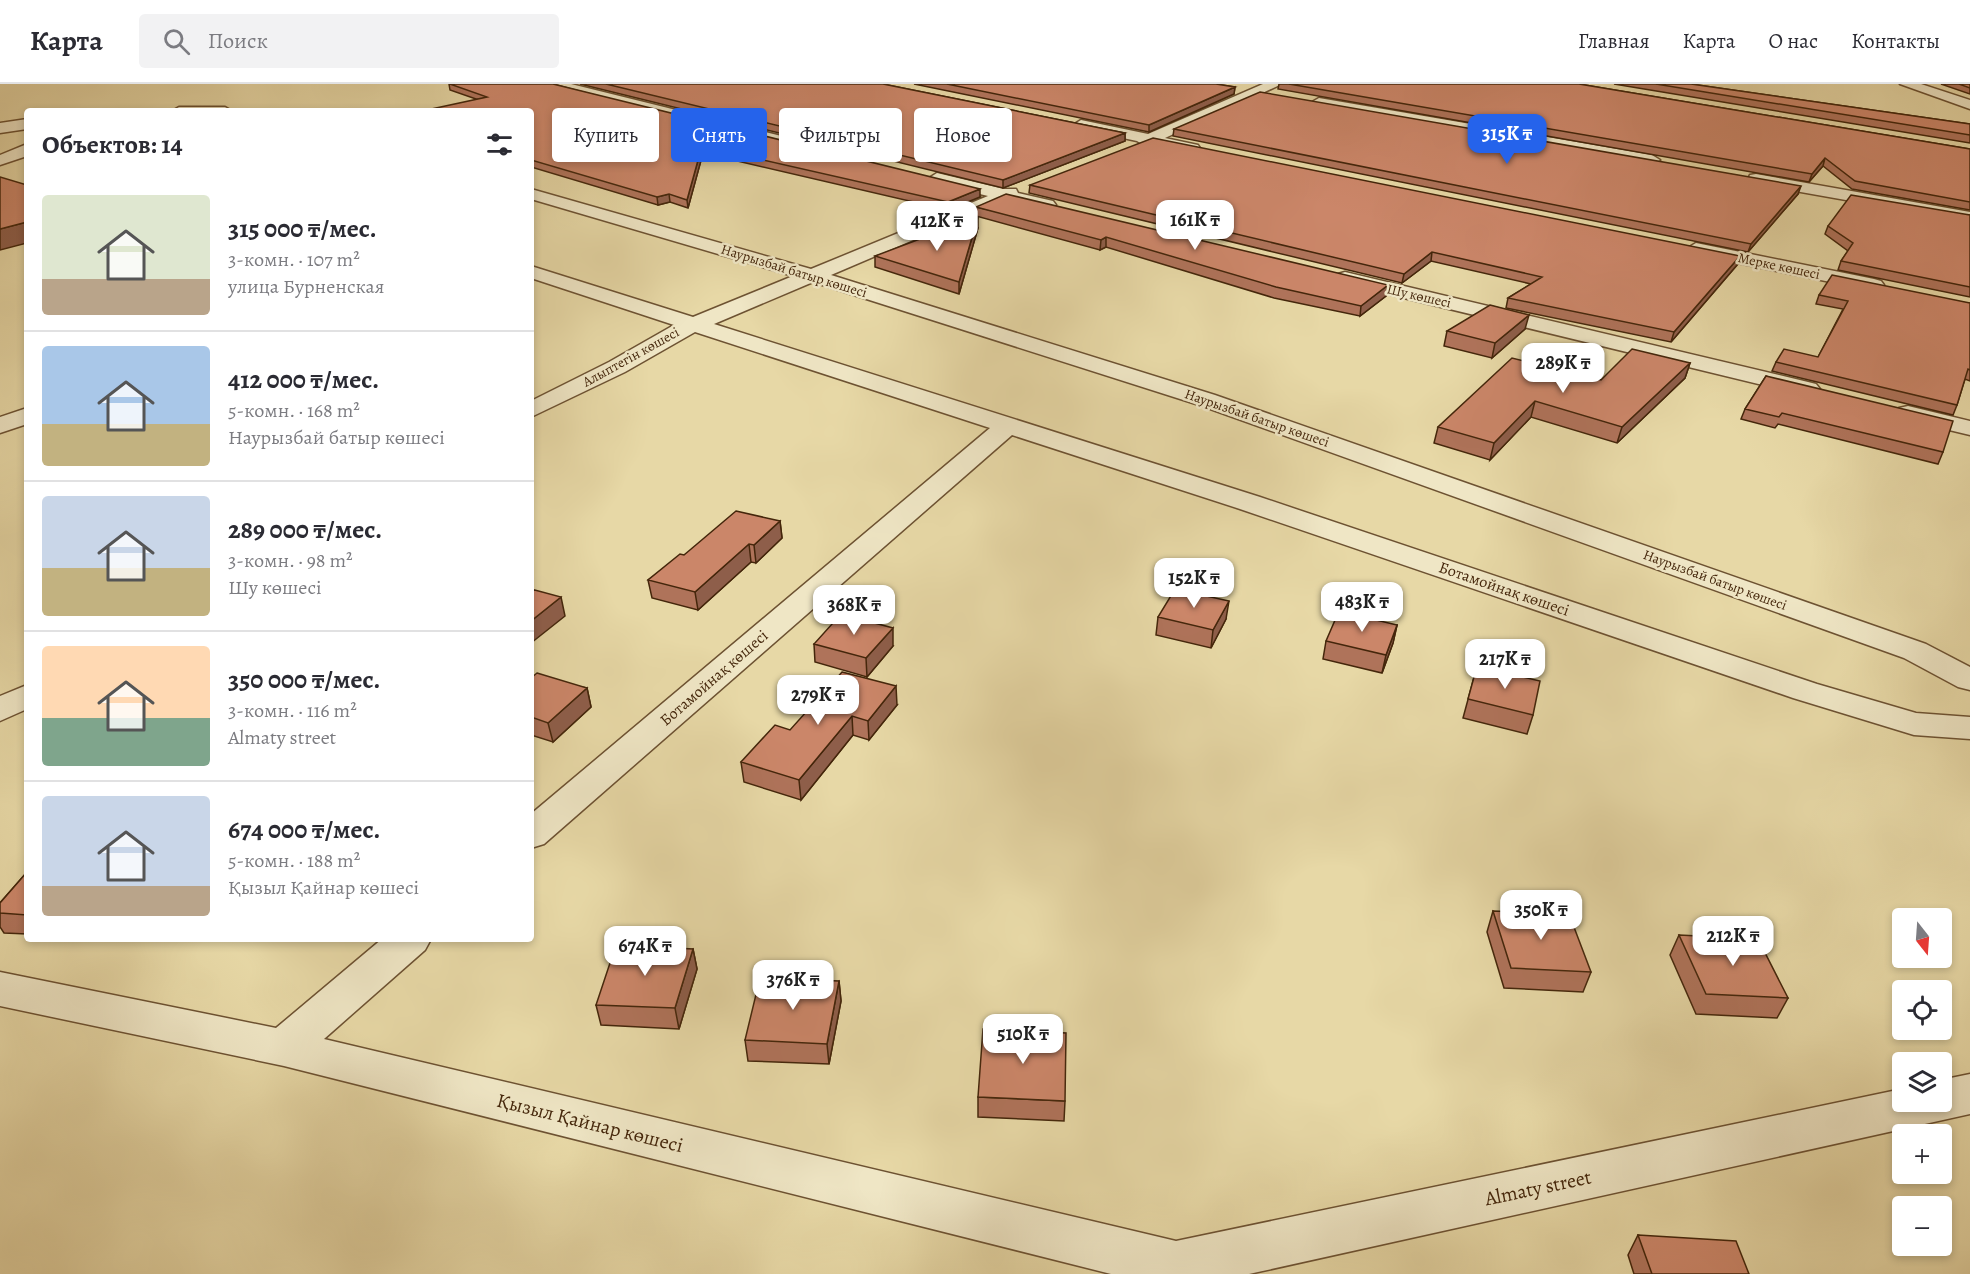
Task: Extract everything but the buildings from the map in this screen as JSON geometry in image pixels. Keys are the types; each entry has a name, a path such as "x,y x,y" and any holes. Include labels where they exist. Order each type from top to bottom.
{"street":[{"path":"554,84 779,140"},
{"path":"1116,152 1275,84"},
{"path":"1907,84 1970,105"},
{"path":"1234,88 1665,163"},
{"path":"1068,122 1206,150"},
{"path":"0,128 24,124"},
{"path":"924,175 1063,209"},
{"path":"1734,175 1970,217"},
{"name":"Алыптегін көшесі","path":"534,408 690,326 1038,182"},
{"name":"Наурызбай батыр көшесі","path":"534,195 811,276 1219,404 1915,651 1970,680"},
{"name":"Мерке көшесі","path":"1678,245 1888,288"},
{"name":"Ботамойнақ көшесі","path":"534,273 690,326 1250,503 1805,691 1914,724 1970,728"},
{"name":"Шу көшесі","path":"1329,274 1830,394"},
{"path":"1888,408 1970,428"},
{"path":"0,426 24,416"},
{"name":"Ботамойнақ көшесі","path":"534,832 1006,426"},
{"path":"0,710 24,696"},
{"path":"284,1048 407,942"},
{"name":"Қызыл Қайнар көшесі","path":"0,990 284,1048 1158,1270"},
{"name":"Almaty street","path":"1952,1098 1970,1094"},
{"name":"Almaty street","path":"1158,1270 1892,1111"}]}
